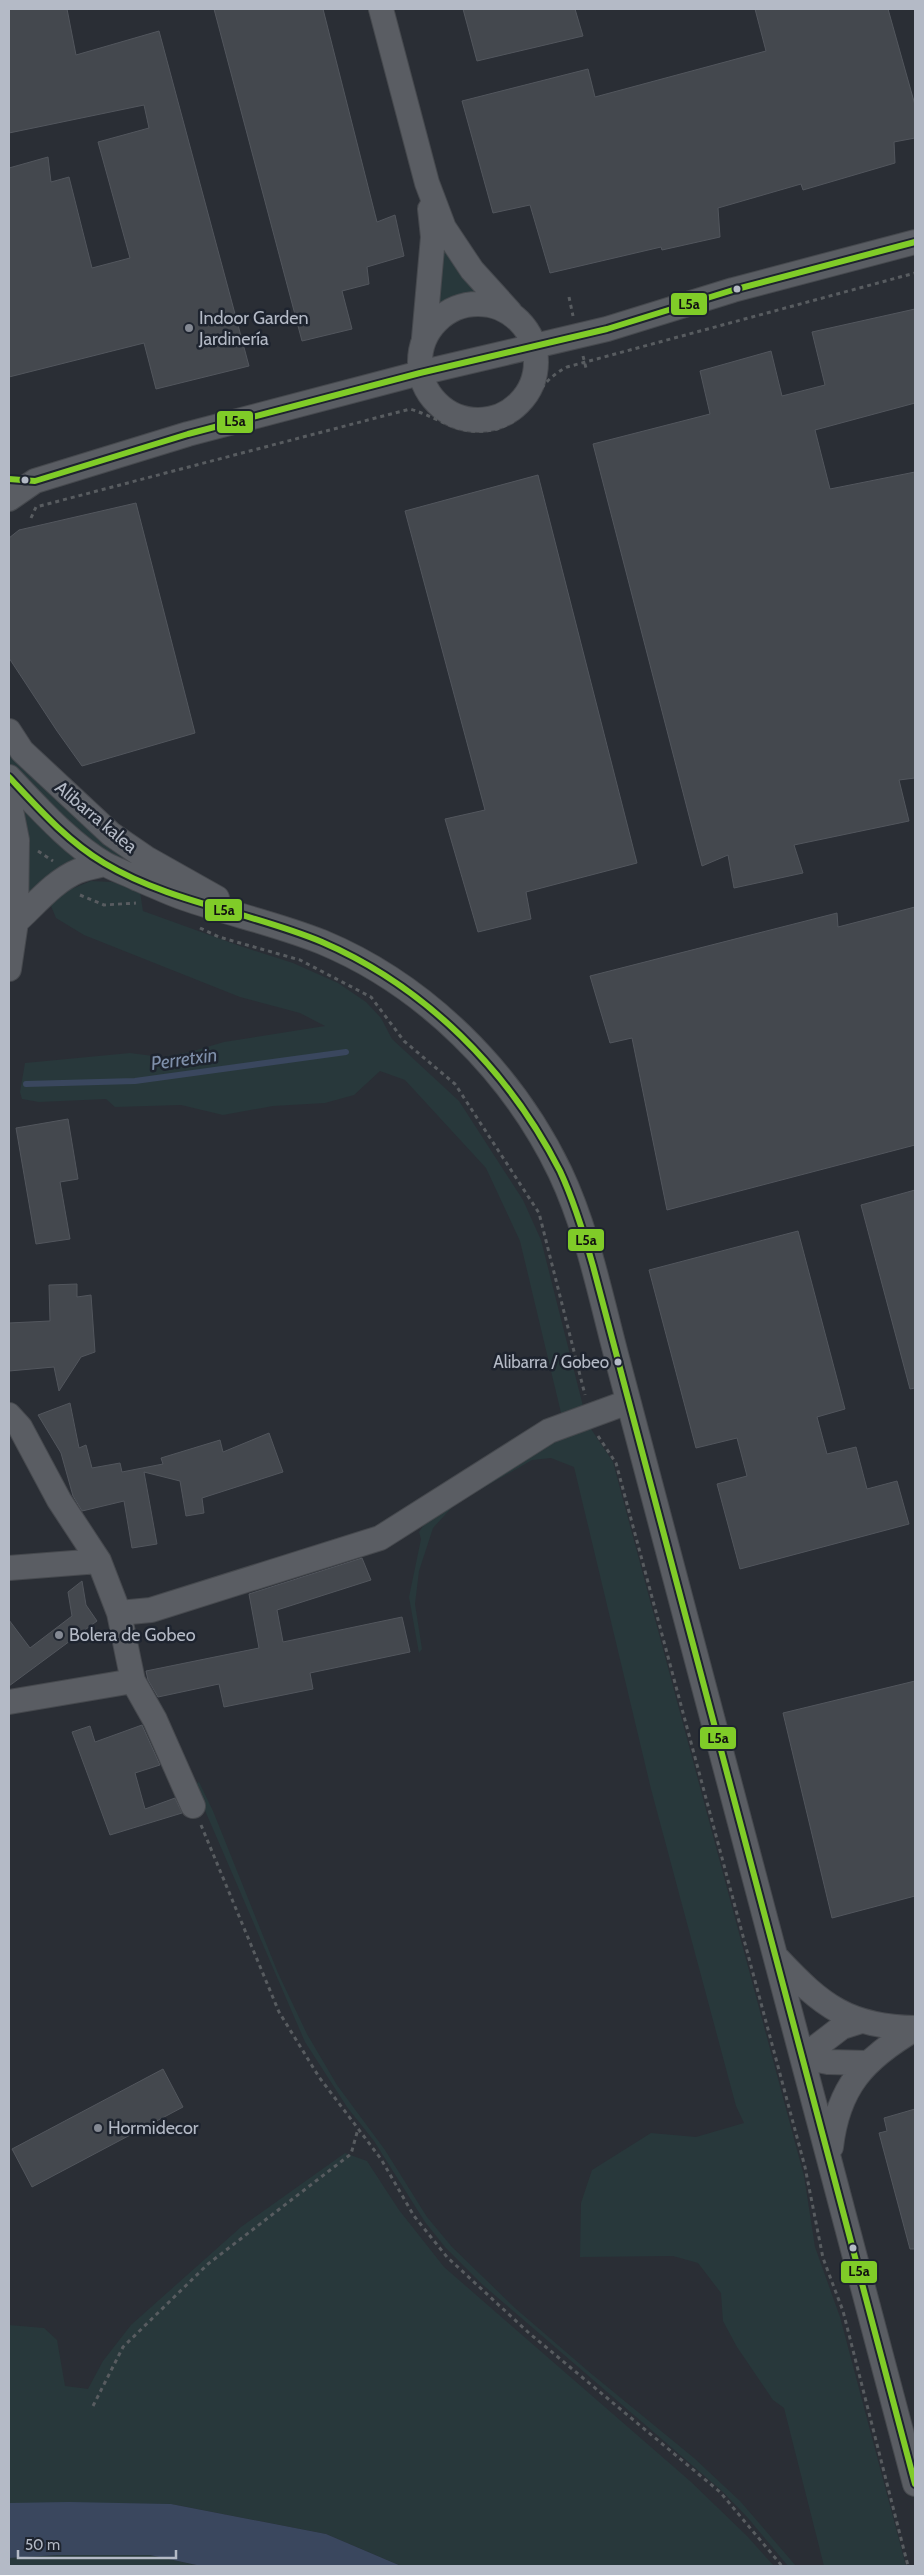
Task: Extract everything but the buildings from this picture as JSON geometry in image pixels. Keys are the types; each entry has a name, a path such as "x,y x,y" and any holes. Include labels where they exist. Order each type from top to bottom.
{"street":[{"path":"381,9 427,183 444,228 472,270 527,331 534,346 536,364 533,380 526,394 516,407 502,415 486,420 470,420 455,416 441,408 430,395 420,373 433,237 427,183"},
{"path":"9,479 35,480 188,434 420,373 607,328 734,290 915,242"},
{"path":"423,341 432,325 446,313 463,305 482,303 499,307 515,317"},
{"path":"9,499 35,480"},
{"name":"Alibarra kalea","path":"9,731 22,751 111,834 146,858 249,916"},
{"name":"Alibarra kalea","path":"9,777 53,824 105,864 183,898 249,916 322,942 373,968 412,993 447,1022 486,1062 523,1109 560,1173 585,1241 915,2484"},
{"path":"9,800 17,844 16,922 9,969"},
{"path":"16,922 53,887 77,871 105,864"},
{"path":"119,1613 150,1610 380,1538 549,1431 628,1402"},
{"path":"9,1415 20,1427 60,1500 99,1562 119,1613 133,1681 155,1720 193,1806"},
{"path":"9,1568 99,1562"},
{"path":"9,1702 133,1681"},
{"path":"776,1956 812,1994 834,2010 861,2021 892,2028 915,2028"},
{"path":"803,2057 842,2027 861,2021"},
{"path":"830,2158 834,2120 843,2096 868,2063 887,2045 915,2028"},
{"path":"803,2057 828,2062 868,2063"}],"path":[{"path":"31,518 36,507 410,409 451,427 470,432 482,432 503,427 515,421 553,374 567,367 915,273"},
{"path":"17,844 29,845 58,864 82,897 104,905 141,903"},
{"path":"193,925 218,937 300,960 371,997 404,1041 455,1084 539,1213 594,1431 616,1463 619,1472 805,2167 822,2258 843,2311 908,2566"},
{"path":"193,1806 279,2012 318,2077 381,2159 414,2216 446,2257 530,2333 720,2492 782,2566"},
{"path":"93,2406 122,2347 208,2264 351,2154 358,2129"}],"shaded area":[{"path":"438,220 487,294 465,293 439,304"},
{"path":"9,740 148,876 97,847 13,771 9,765"},
{"path":"18,799 84,860 26,901"},
{"path":"91,881 112,882 140,892 143,911 293,963 338,983 366,1002 381,1018 392,1039 459,1101 523,1200 541,1240 583,1406 562,1417 520,1241 486,1168 405,1080 380,1071 354,1095 325,1103 273,1106 223,1115 181,1105 115,1107 106,1099 39,1102 22,1099 20,1092 25,1063 130,1053 161,1057 190,1052 224,1042 325,1026 300,1013 240,997 84,935 56,918 51,906 59,894"},
{"path":"589,1426 613,1462 804,2176 815,2247 840,2317 906,2566 824,2566 784,2408 773,2400 737,2347 723,2321 721,2293 698,2263 673,2256 580,2257 581,2203 592,2170 651,2133 696,2137 744,2123 736,2106 651,1789 574,1467 551,1458 532,1460 455,1504 433,1528 419,1571 415,1604 422,1649 419,1653 409,1597 421,1539 419,1532 430,1516 510,1463"},
{"path":"199,1782 213,1811 278,1973 307,2034 337,2085 385,2150 427,2217 452,2247 515,2308 694,2458 740,2501 796,2566 788,2566 748,2518 722,2491 483,2285 445,2247 425,2222 374,2141 347,2107 305,2042 194,1785"},
{"path":"345,2153 367,2161 399,2210 444,2267 690,2481 747,2536 774,2566 401,2566 326,2534 171,2504 9,2503 9,2325 44,2328 57,2340 65,2386 88,2389 103,2361 131,2325 241,2227"},
{"path":"58,2555 150,2555 201,2566 9,2566 9,2558"}],"water":[{"path":"9,2503 171,2504 326,2534 401,2566 201,2566 150,2555 58,2555 9,2558"}],"waterway":[{"name":"Perretxin","path":"26,1084 135,1081 346,1052"}],"transit line":[{"name":"L5a","path":"9,479 35,481 188,434 420,373 607,329 733,290 915,242"},
{"name":"L5a","path":"9,777 42,812 78,845 104,863 130,877 184,898 322,942 360,961 396,983 430,1008 490,1066 516,1099 560,1171 570,1194 593,1266 915,2484"}],"place":[{"name":"Indoor Garden Jardinería","path":"189,328"},
{"name":"Alibarra / Gobeo","path":"618,1362"},
{"name":"Bolera de Gobeo","path":"59,1635"},
{"name":"Hormidecor","path":"98,2128"}]}
